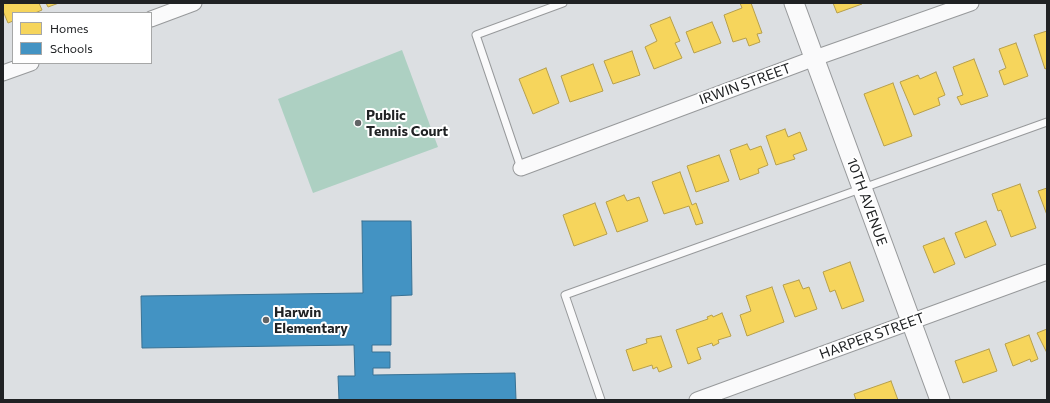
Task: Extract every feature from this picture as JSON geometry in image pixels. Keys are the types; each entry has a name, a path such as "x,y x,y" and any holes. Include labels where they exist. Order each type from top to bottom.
{"street":[{"path":"152,19 194,3"},
{"name":"10TH AVENUE","path":"794,3 940,400"},
{"name":"IRWIN STREET","path":"521,168 815,58 971,3"},
{"path":"3,73 28,64"},
{"name":"HARPER STREET","path":"697,400 1047,272"}],"lane":[{"path":"521,168 476,35 563,3"},
{"path":"601,400 565,295 863,190 1047,122"}],"green space":[{"name":"Public Tennis Court","path":"402,50 438,147 313,193 278,99"}],"building: Homes":[{"path":"3,3 39,3 42,10 37,12 12,12 12,21 8,23 3,11"},
{"path":"46,3 59,3 48,7"},
{"path":"740,3 751,3 762,33 757,34 760,42 749,46 746,38 733,42 724,15 742,8"},
{"path":"833,3 862,3 862,4 837,13"},
{"path":"670,17 680,41 675,43 682,58 654,69 645,47 657,41 650,25"},
{"path":"712,22 721,43 694,53 686,32"},
{"path":"1047,31 1047,68 1045,69 1034,35"},
{"path":"1016,43 1028,76 1004,85 999,71 1006,68 999,49"},
{"path":"632,51 640,75 613,84 604,61"},
{"path":"974,59 988,96 961,105 957,97 963,95 953,67"},
{"path":"593,64 603,91 570,102 561,76"},
{"path":"546,68 559,103 533,114 519,79"},
{"path":"936,72 945,95 938,98 940,105 914,115 900,82 918,75 920,79"},
{"path":"893,83 912,136 884,146 864,94"},
{"path":"785,129 788,137 800,132 807,150 793,155 795,159 776,165 766,136"},
{"path":"747,144 750,150 761,146 768,165 758,169 759,173 740,180 730,150"},
{"path":"719,155 729,181 696,192 687,166"},
{"path":"680,172 692,205 696,203 703,223 696,225 689,206 664,214 652,182"},
{"path":"1020,184 1036,228 1011,237 1001,210 998,211 992,194"},
{"path":"1047,188 1047,215 1038,191"},
{"path":"624,195 627,201 639,197 648,221 617,232 606,202"},
{"path":"595,203 607,234 574,246 563,215"},
{"path":"986,221 996,245 965,258 955,233"},
{"path":"944,238 955,264 934,273 923,246"},
{"path":"850,262 864,301 842,309 835,290 830,292 823,272"},
{"path":"799,280 803,289 809,287 817,309 795,317 783,285"},
{"path":"772,287 784,322 747,336 740,315 751,311 746,296"},
{"path":"722,313 731,336 718,340 719,343 713,346 712,343 697,348 701,359 688,364 676,330 708,319 707,317 712,315 713,317"},
{"path":"1047,329 1047,353 1037,333"},
{"path":"1029,335 1038,359 1031,362 1030,359 1013,366 1005,344"},
{"path":"661,336 672,367 659,372 657,367 653,369 652,365 633,371 626,350 647,343 646,339"},
{"path":"989,349 997,371 963,383 955,361"},
{"path":"891,381 898,400 856,400 854,394"}],"building: Schools":[{"name":"Harwin Elementary","path":"362,221 411,221 412,295 391,296 391,345 372,345 372,352 390,352 390,368 373,368 373,375 515,373 516,400 339,400 338,376 355,376 354,345 142,348 141,296 363,293"}],"place":[{"name":"Public Tennis Court","path":"358,123"},
{"name":"Harwin Elementary","path":"266,320"}]}
